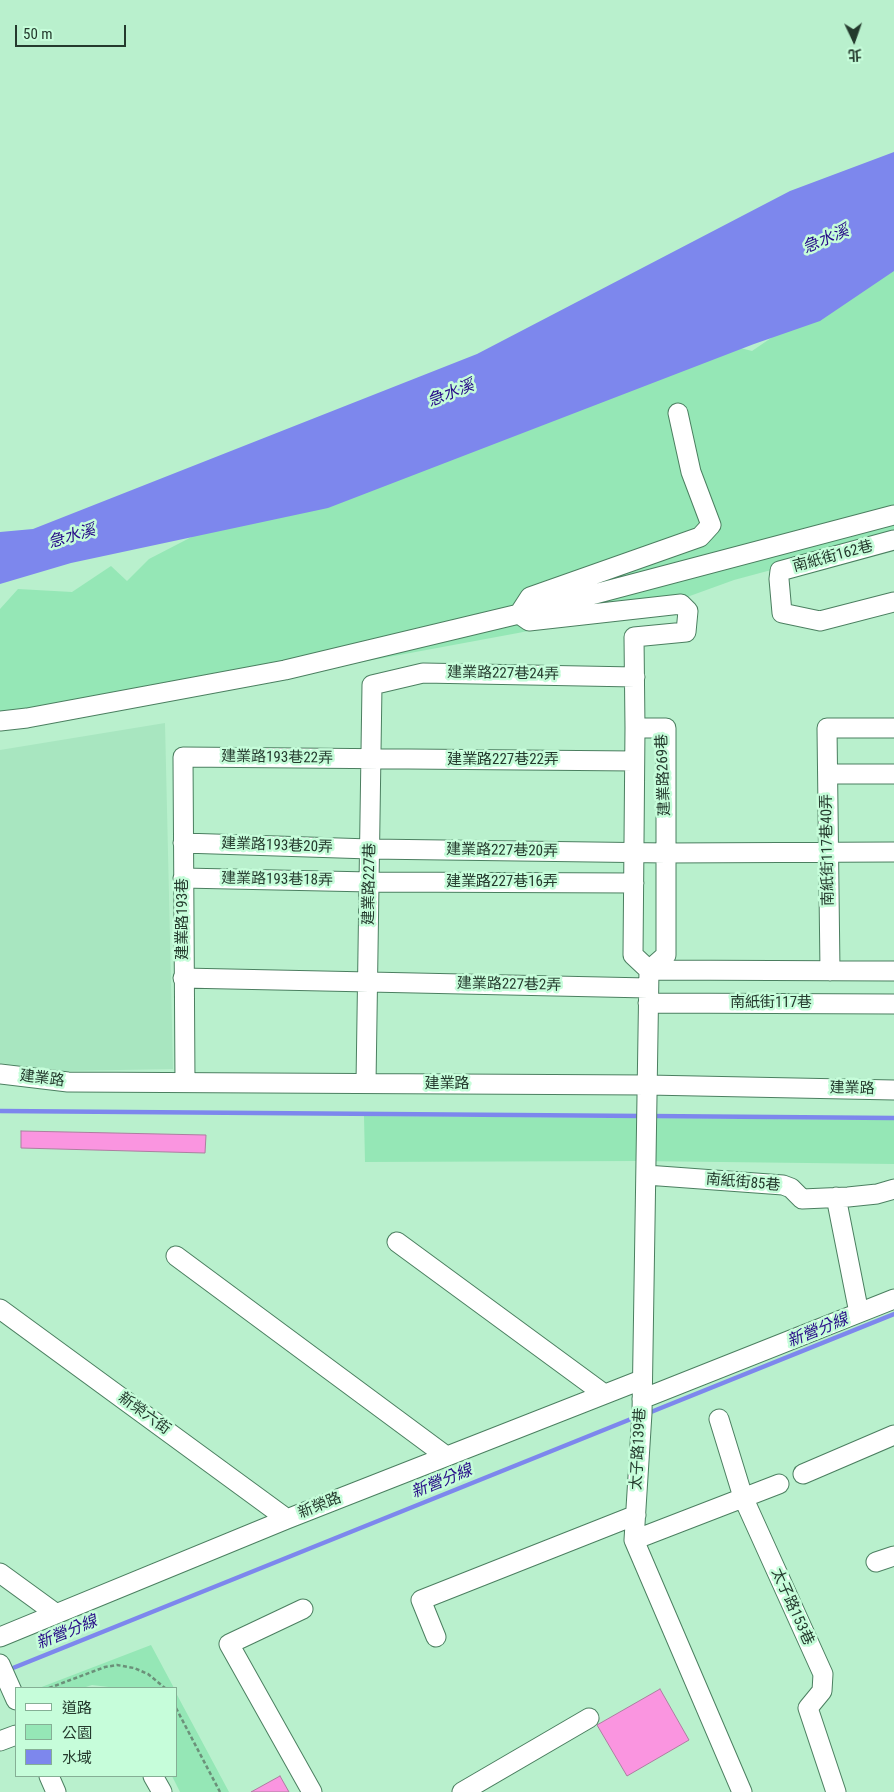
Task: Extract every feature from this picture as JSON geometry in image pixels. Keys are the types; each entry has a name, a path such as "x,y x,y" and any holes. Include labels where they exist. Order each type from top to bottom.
{"street":[{"path":"520,614 530,597 700,537 711,525 691,472 678,414"},
{"path":"0,721 27,718 285,670 520,614 894,515"},
{"name":"南紙街162巷","path":"894,540 780,571 779,580 782,614 820,621 894,602"},
{"path":"520,614 529,621 681,604 688,611 686,632 634,637 635,728"},
{"name":"建業路227巷24弄","path":"372,684 424,673 635,677"},
{"name":"建業路227巷","path":"366,1083 372,684"},
{"name":"建業路269巷","path":"635,728 666,728 666,955 649,987 633,955 635,728"},
{"name":"南紙街117巷40弄","path":"830,971 827,728 894,728"},
{"name":"建業路193巷22弄","path":"183,756 371,759"},
{"name":"建業路193巷","path":"183,756 185,1082"},
{"name":"建業路227巷22弄","path":"371,759 634,761"},
{"path":"828,774 894,774"},
{"name":"建業路193巷20弄","path":"184,843 370,849"},
{"name":"建業路227巷20弄","path":"370,849 666,853 894,852"},
{"name":"建業路193巷18弄","path":"183,878 370,882"},
{"name":"建業路227巷16弄","path":"370,882 634,883"},
{"path":"648,1085 649,987 830,971 894,971"},
{"name":"建業路227巷2弄","path":"184,978 649,987"},
{"name":"南紙街117巷","path":"649,987 894,1004"},
{"name":"建業路","path":"0,1074 68,1082 648,1085 894,1090"},
{"name":"太子路139巷","path":"648,1085 642,1406 634,1540 742,1792"},
{"name":"南紙街85巷","path":"646,1175 783,1185 791,1188 802,1199 877,1194 894,1189"},
{"path":"836,1197 859,1313"},
{"path":"397,1242 604,1394"},
{"path":"176,1256 446,1456"},
{"path":"642,1406 894,1299"},
{"name":"新榮六街","path":"0,1309 287,1519"},
{"name":"新榮路","path":"0,1637 287,1519 642,1380"},
{"name":"太子路153巷","path":"719,1419 743,1497 823,1674 822,1691 808,1708 836,1792"},
{"path":"803,1474 894,1435"},
{"path":"634,1540 779,1484"},
{"path":"436,1637 421,1600 636,1515"},
{"path":"876,1562 894,1556"},
{"path":"0,1573 55,1613"},
{"path":"303,1609 229,1644 312,1792"},
{"path":"0,1664 15,1698"},
{"path":"462,1792 589,1718"},
{"path":"0,1742 15,1735"},
{"path":"49,1777 56,1792"},
{"path":"154,1777 162,1792"}],"path":[{"path":"52,1687 105,1667 117,1665 134,1668 148,1674 160,1682 163,1687"},
{"path":"178,1712 220,1792"}],"shaded area":[{"path":"165,723 173,1069 65,1071 0,1063 0,750"}],"green space":[{"path":"894,254 894,537 734,580 676,601 518,633 0,729 0,609 18,589 72,592 111,566 127,581 149,559 298,482 702,338 752,351"},
{"path":"364,1116 894,1120 894,1164 635,1161 365,1162"},
{"path":"151,1645 173,1687 109,1687 92,1685 86,1687 42,1687"},
{"path":"178,1697 229,1792 180,1792 172,1777 178,1777"}],"water":[{"name":"急水溪","path":"894,152 894,271 820,321 754,344 328,508 71,563 0,584 0,532 33,529 477,354 790,191"}],"building":[{"path":"21,1131 206,1135 205,1153 21,1148"},
{"path":"660,1689 689,1740 627,1776 597,1725"},
{"path":"280,1776 289,1792 251,1792"}],"waterway":[{"path":"0,1111 643,1116"},
{"path":"650,1116 894,1118"},
{"name":"新營分線","path":"646,1414 894,1314"},
{"name":"新營分線","path":"8,1670 636,1417"}]}
